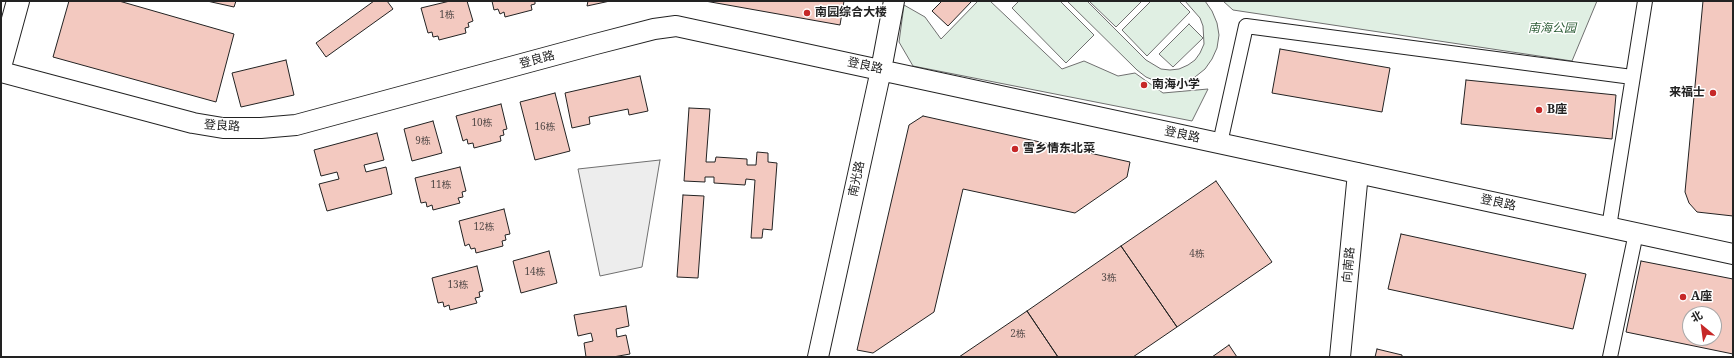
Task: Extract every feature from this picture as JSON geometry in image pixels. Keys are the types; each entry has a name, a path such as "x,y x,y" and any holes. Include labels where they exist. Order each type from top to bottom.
{"main road":[{"path":"1,63 18,1"},
{"name":"南光路","path":"818,357 881,70 894,1"},
{"name":"登良路","path":"1,72 193,123 223,128 261,128 296,125 592,45 671,26 686,27 1733,254"},
{"name":"向南路","path":"1340,357 1358,173"}],"street":[{"path":"1609,227 1645,1"},
{"path":"1220,143 1246,26 1632,77"},
{"path":"1610,357 1636,233"}],"green space":[{"path":"978,1 990,1 1062,69 1084,61 1118,76 1135,73 1163,93 1208,89 1192,121 913,66 899,42 904,5 925,17 941,39"},
{"path":"1019,1 1060,1 1094,35 1066,63 1012,8"},
{"path":"1067,1 1087,1 1146,60 1161,69 1170,70 1179,69 1188,65 1195,60 1200,53 1204,44 1203,26 1200,18 1185,1 1205,1 1212,11 1217,23 1219,35 1217,48 1205,69 1195,77 1183,82 1170,84 1158,82 1146,77 1137,70"},
{"path":"1089,1 1142,1 1116,27"},
{"path":"1151,1 1179,1 1190,12 1147,56 1122,30"},
{"name":"南海公园","path":"1223,1 1597,1 1572,61 1233,10"},
{"path":"1189,24 1203,38 1173,67 1159,54"}],"shaded area":[{"path":"660,160 642,267 600,276 578,169"}],"building":[{"path":"69,1 119,1 234,34 216,102 53,57"},
{"path":"207,1 236,1 234,7"},
{"path":"374,1 387,1 393,9 326,57 316,43"},
{"path":"450,1 467,1 473,21 468,23 469,27 465,28 466,33 439,40 438,36 433,37 432,32 428,33 421,8"},
{"path":"492,1 535,1 535,4 531,5 532,10 505,17 504,12 500,14 498,9 494,10"},
{"path":"588,1 610,1 587,6"},
{"name":"南园综合大楼","path":"705,1 844,1 840,25"},
{"path":"942,1 972,1 948,26 932,11"},
{"name":"来福士","path":"1703,1 1733,1 1733,216 1697,212 1689,203 1685,192"},
{"path":"1280,49 1390,68 1382,112 1272,93"},
{"path":"286,60 294,95 241,107 232,73"},
{"path":"640,76 648,111 629,115 628,109 589,117 590,124 572,128 565,93"},
{"name":"B座","path":"1466,80 1616,95 1612,139 1461,124"},
{"path":"555,93 570,151 535,160 520,102"},
{"path":"501,104 507,129 503,130 504,135 500,136 501,141 474,148 473,143 468,144 467,139 463,141 456,116"},
{"path":"689,108 710,109 706,162 715,162 716,157 747,159 747,165 756,165 757,152 768,153 768,162 777,163 772,230 763,229 762,238 751,238 755,180 746,179 745,185 714,183 714,177 705,177 705,182 684,181"},
{"path":"923,116 1130,162 1127,177 1075,213 963,189 934,312 873,353 857,350 909,125"},
{"path":"433,121 442,153 412,161 404,129"},
{"path":"377,133 384,160 364,165 366,172 386,167 392,194 327,211 319,184 339,179 337,172 321,176 314,150"},
{"path":"460,167 466,191 462,192 463,197 458,198 460,203 433,210 432,205 427,207 426,202 421,203 415,178"},
{"path":"1216,181 1272,262 1177,327 1121,246"},
{"path":"683,195 704,196 698,278 677,277"},
{"path":"504,209 510,234 505,235 506,240 502,241 503,246 476,253 475,248 471,249 469,244 465,246 459,221"},
{"path":"1401,234 1586,274 1573,329 1388,289"},
{"path":"1121,246 1177,327 1133,357 1058,357 1027,311"},
{"path":"549,251 557,283 521,293 513,261"},
{"name":"A座","path":"1641,261 1733,279 1733,354 1694,346 1722,346 1722,306 1682,306 1682,344 1626,332"},
{"path":"477,266 483,291 479,292 480,297 475,298 477,303 450,310 449,305 444,307 443,302 438,303 432,278"},
{"path":"626,306 629,326 616,329 617,337 626,335 630,354 613,357 586,357 584,343 593,341 591,333 578,336 574,315"},
{"path":"1027,311 1058,357 959,357"},
{"path":"1229,345 1237,357 1212,357"},
{"path":"1377,349 1402,355 1402,357 1375,357"}],"place":[{"name":"南园综合大楼","path":"807,13"},
{"name":"南海小学","path":"1144,85"},
{"name":"来福士","path":"1713,93"},
{"name":"B座","path":"1539,110"},
{"name":"雪乡情东北菜","path":"1015,149"},
{"name":"A座","path":"1683,297"}]}
